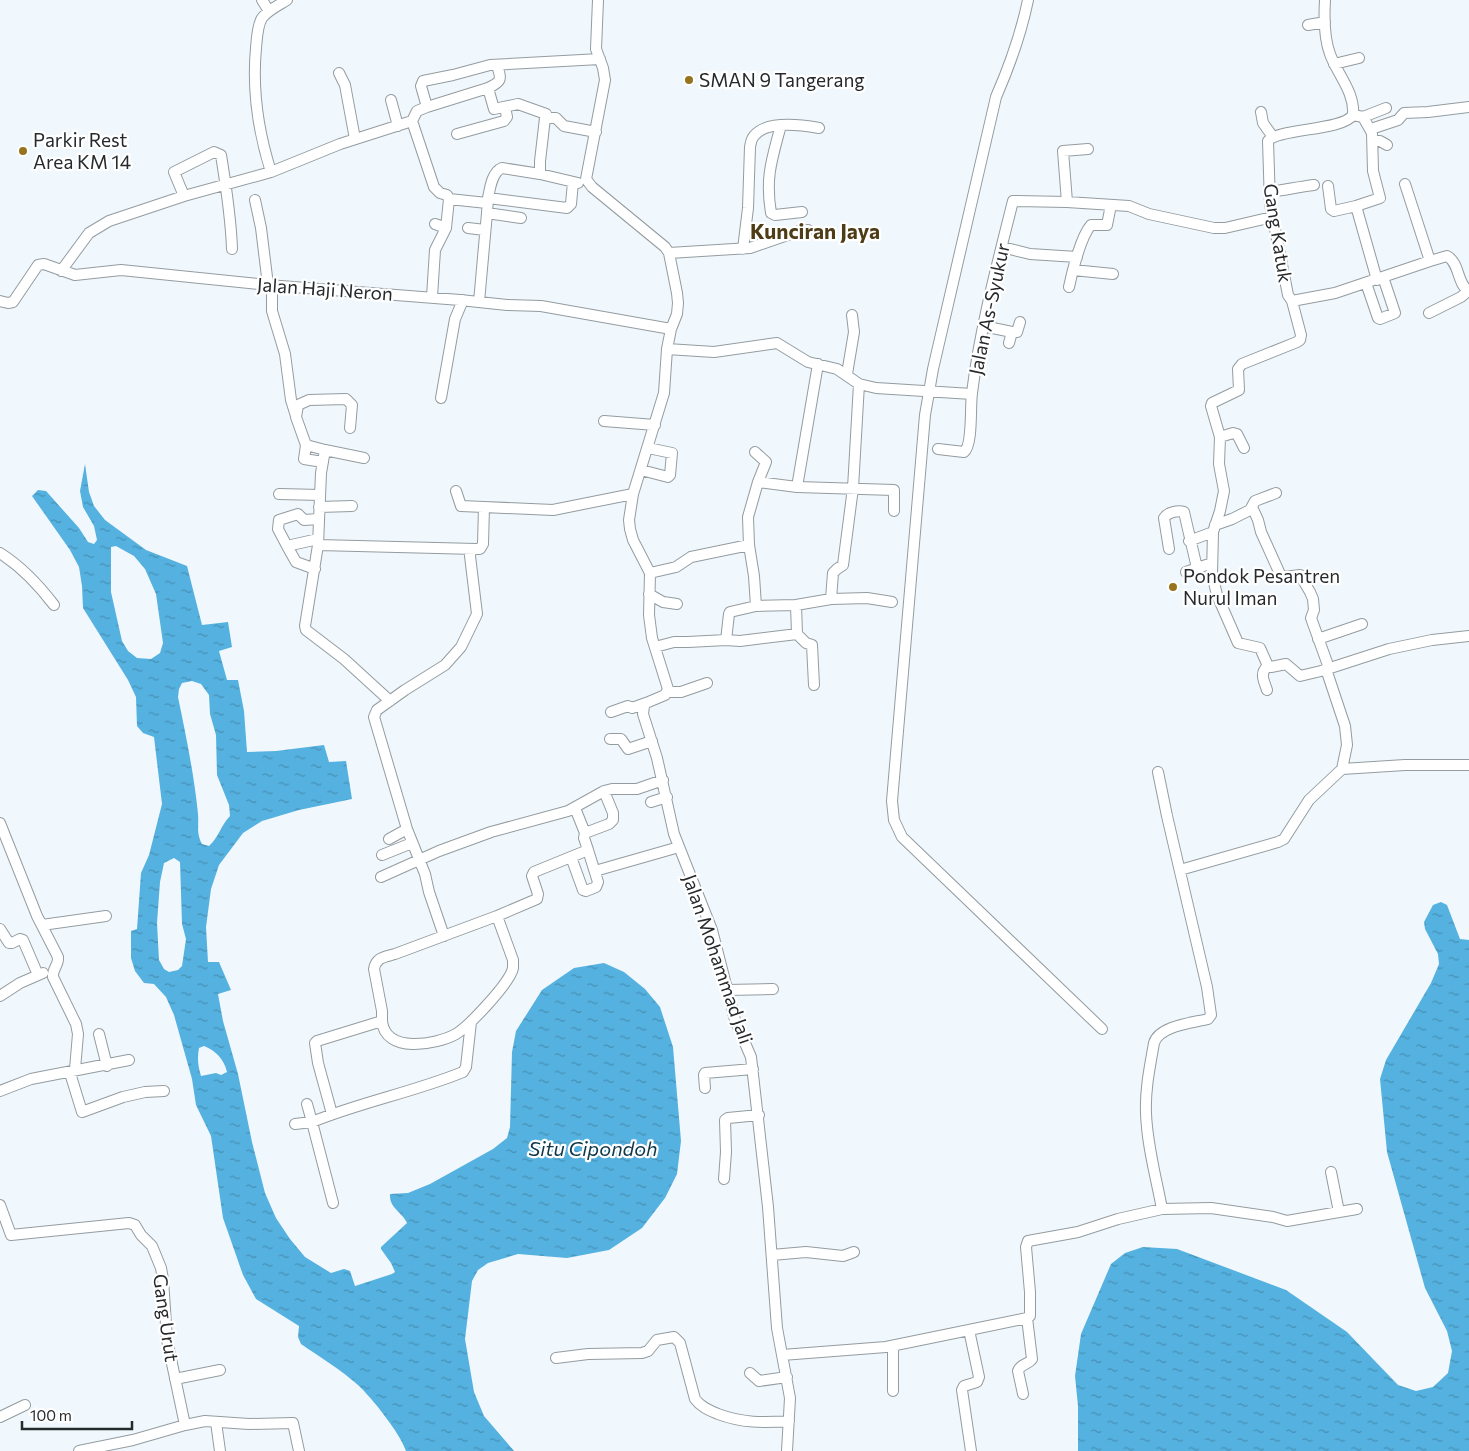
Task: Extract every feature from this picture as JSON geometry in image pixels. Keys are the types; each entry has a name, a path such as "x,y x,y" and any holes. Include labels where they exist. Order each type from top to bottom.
{"street":[{"path":"262,0 269,11"},
{"path":"271,172 257,119 254,86 257,39 261,20 269,11 287,0"},
{"path":"589,185 586,175 605,80 604,68 596,45 598,0"},
{"path":"1028,0 1018,42 996,97 925,415 893,792 894,820 902,837 1102,1029"},
{"path":"1324,0 1329,51 1358,116 1370,129 1373,140 1372,171 1383,198 1334,211 1331,209 1328,186"},
{"path":"1308,25 1325,22"},
{"path":"1334,64 1359,58"},
{"path":"427,106 421,86 423,81 497,65 600,59"},
{"path":"61,271 82,241 100,225 120,216 184,196 271,172 355,139 412,121 417,111 427,106 488,88 500,82 497,65"},
{"path":"339,73 345,85 355,139"},
{"path":"488,88 494,109 520,104 546,114 540,174"},
{"path":"391,100 398,126"},
{"path":"457,134 504,121 506,117 505,107"},
{"path":"1370,129 1398,120 1404,113 1469,107"},
{"path":"1261,112 1263,123 1273,137 1346,121 1386,108"},
{"path":"545,118 556,118 564,126 596,132"},
{"path":"412,121 434,187 440,193 447,195 449,200 446,228 435,250 432,297"},
{"path":"743,249 748,208 750,147 752,139 758,133 781,125 796,124 819,128"},
{"path":"781,125 769,172 768,198 771,213 775,215 802,212"},
{"name":"Gang Katuk","path":"1273,137 1268,144 1269,192 1272,217 1288,295 1292,301 1330,294 1443,257 1451,258 1465,288 1469,291"},
{"path":"1373,140 1387,145"},
{"path":"1067,202 1063,151 1088,149"},
{"path":"184,196 174,172 214,152 221,155 231,226 232,249"},
{"path":"479,302 487,205 490,186 500,169 540,174 589,185 660,241 669,254 678,304 677,314 670,329 664,393 633,494 630,512 630,530 633,540 650,573 648,615 667,692"},
{"path":"449,200 487,205 567,208 571,204 573,182"},
{"path":"1405,184 1430,261"},
{"path":"1269,192 1314,186"},
{"path":"255,200 270,285 272,311 285,354 291,400 306,445 304,459 323,462"},
{"name":"Jalan As-Syukur","path":"667,349 714,352 777,343 808,362 837,369 847,374 859,384 876,388 972,394 983,326 1013,201 1129,206 1149,214 1214,228 1225,228 1272,217"},
{"path":"487,205 521,218"},
{"path":"1069,287 1077,257 1088,229 1091,225 1107,225 1111,205"},
{"path":"1356,206 1380,278 1392,303 1375,308 1366,283"},
{"path":"435,224 446,228"},
{"path":"468,228 485,230"},
{"path":"669,254 743,249 765,244 799,231 808,230"},
{"path":"1002,246 1030,254 1077,257"},
{"name":"Jalan Haji Neron","path":"0,301 8,303 15,300 38,265 44,264 81,276 122,270 270,285 548,307 670,329"},
{"path":"1073,270 1113,274"},
{"path":"1429,313 1469,291"},
{"path":"441,398 455,318 464,300"},
{"path":"1268,666 1260,648 1236,641 1217,595 1212,574 1214,528 1224,491 1218,464 1220,437 1211,406 1212,403 1239,390 1239,366 1300,340 1301,335 1292,301"},
{"path":"847,374 854,332 852,315"},
{"path":"983,326 1017,332 1020,322"},
{"path":"1009,343 1012,332"},
{"path":"797,487 818,364"},
{"path":"831,599 833,573 843,565 853,488 859,384"},
{"path":"938,449 966,452 972,394"},
{"path":"296,417 298,405 303,402 346,399 352,405 350,428"},
{"path":"604,421 655,424"},
{"path":"1220,437 1233,433 1237,434 1244,448"},
{"path":"306,445 364,458"},
{"path":"641,470 668,477 670,475 672,453 648,448"},
{"path":"325,450 318,519 318,542 305,621 306,630 344,659 390,701"},
{"path":"755,452 766,462 748,517 756,606"},
{"path":"758,482 797,487 894,490 894,511"},
{"path":"456,491 458,502 461,506 553,510 633,494"},
{"path":"1190,541 1252,508 1255,501 1276,493"},
{"path":"279,494 320,495"},
{"path":"319,508 352,506"},
{"path":"286,546 318,542 480,548 483,544 484,507"},
{"path":"1180,870 1284,839 1309,800 1342,770 1347,745 1345,726 1312,618 1314,608 1310,592 1300,575 1284,577 1280,574 1252,508"},
{"path":"1169,549 1164,518 1169,514 1180,511 1184,512 1197,568"},
{"path":"315,569 296,562 278,529 278,520 298,514 304,520 318,519"},
{"path":"650,573 676,567 691,556 749,544"},
{"path":"444,936 420,860 407,829 374,718 377,710 445,664 461,647 477,614 470,556 472,549"},
{"path":"0,553 33,578 54,605"},
{"path":"1186,572 1212,563"},
{"path":"649,594 663,602 677,604"},
{"path":"726,640 730,612 756,606 796,605 831,599 867,598 892,602"},
{"path":"796,605 797,634 806,643 812,645 814,685"},
{"path":"1318,639 1362,624"},
{"path":"655,647 674,642 740,641 797,634"},
{"path":"1268,666 1271,668 1286,664 1300,676 1390,648 1432,640 1469,636"},
{"path":"1268,666 1262,674 1268,690"},
{"path":"611,712 628,706 632,708 646,703 661,697 667,692 681,692 707,683"},
{"name":"Jalan Mohammad Jali","path":"646,703 643,714 663,780 678,847 712,930 735,1020 749,1050 753,1069 772,1255 777,1328 790,1398 788,1451"},
{"path":"610,739 621,739 628,749 652,741"},
{"path":"1342,770 1405,765 1469,765"},
{"path":"1158,772 1207,987 1211,1015 1208,1019 1162,1032 1155,1038 1148,1082 1146,1113 1162,1209"},
{"path":"381,877 439,851 491,832 558,815 612,788 637,789 663,780"},
{"path":"585,833 610,824 613,820 613,813 604,791"},
{"path":"651,802 667,797"},
{"path":"572,856 583,890 586,891 598,885 584,838 585,833 575,808"},
{"path":"0,823 37,916 58,956 58,963 52,977 76,1024 78,1034 72,1071 82,1112 123,1097 145,1092 164,1091"},
{"path":"389,839 407,829"},
{"path":"382,855 412,843"},
{"path":"595,871 678,847"},
{"path":"497,916 513,960 513,968 505,984 471,1022 454,1035 425,1043 409,1044 399,1042 386,1035 382,1026 382,1011 374,969 378,959 497,916 537,899 538,894 532,876 534,872 588,850"},
{"path":"42,925 106,916"},
{"path":"0,929 12,944 20,939 23,940 38,975"},
{"path":"0,996 38,975 54,969"},
{"path":"728,990 773,989"},
{"path":"332,1114 318,1063 315,1043 319,1039 382,1020"},
{"path":"296,1124 312,1122 463,1072 466,1067 471,1022"},
{"path":"99,1034 107,1066"},
{"path":"0,1091 31,1079 107,1066 129,1060"},
{"path":"705,1088 705,1073 753,1069"},
{"path":"307,1104 333,1204"},
{"path":"724,1179 725,1120 728,1118 759,1115"},
{"path":"1331,1172 1339,1212"},
{"name":"Gang Urut","path":"0,1205 11,1235 129,1223 135,1225 141,1235 152,1246 162,1273 167,1340 186,1425"},
{"path":"1023,1394 1018,1371 1032,1359 1027,1318 1030,1313 1026,1247 1028,1241 1078,1232 1118,1219 1162,1209 1211,1208 1287,1221 1357,1209"},
{"path":"772,1255 806,1252 843,1256 854,1252"},
{"path":"782,1355 893,1346 1027,1318"},
{"path":"969,1330 979,1377 977,1382 964,1386 962,1390 971,1451"},
{"path":"556,1358 588,1354 642,1353 648,1351 657,1340 674,1337 680,1342 695,1399 703,1407 738,1421 762,1423 789,1421"},
{"path":"893,1346 893,1391"},
{"path":"175,1379 220,1370"},
{"path":"750,1373 759,1380 787,1377"},
{"path":"0,1417 25,1405"},
{"path":"78,1451 205,1421 249,1424 293,1423 299,1451"},
{"path":"216,1422 220,1451"}],"water":[{"name":"Situ Cipondoh","path":"85,464 89,492 94,506 105,520 146,550 187,566 202,625 228,622 232,647 219,651 227,680 238,680 244,711 247,752 276,751 324,745 329,762 346,761 352,799 299,810 262,821 243,833 219,865 211,889 206,927 208,962 219,962 231,990 218,994 265,1193 276,1218 305,1257 331,1273 344,1269 350,1271 355,1286 395,1272 381,1247 407,1223 392,1203 390,1194 408,1193 430,1184 493,1149 507,1138 510,1127 512,1052 516,1031 542,990 574,968 604,963 624,972 645,989 660,1007 673,1047 681,1141 677,1174 665,1198 642,1228 609,1250 567,1258 518,1254 488,1263 478,1270 472,1281 465,1339 474,1392 484,1416 514,1451 406,1451 392,1426 364,1391 345,1374 301,1344 298,1337 299,1326 256,1299 243,1275 223,1218 211,1136 196,1105 192,1079 174,1015 166,997 154,984 144,983 135,971 131,958 131,931 137,929 141,873 149,855 162,804 154,737 143,733 137,726 136,697 128,680 83,608 79,567 70,550 32,496 38,490 46,491 79,528 88,542 94,544 97,540 94,526 83,507 80,491","holes":["116,546 134,556 145,569 156,594 163,643 160,653 151,659 137,658 128,651 122,641 111,592 111,547","192,681 201,684 209,695 210,714 216,735 217,775 229,805 230,816 209,846 202,844 198,833 198,814 194,784 178,697 182,683","174,858 180,862 182,924 186,939 182,966 178,970 169,972 164,969 159,960 157,923 160,882 164,863","204,1046 216,1053 222,1059 227,1072 221,1075 216,1073 201,1076 198,1062 199,1048"]},
{"path":"1441,902 1447,905 1460,939 1469,940 1469,1451 1078,1451 1078,1406 1075,1376 1081,1334 1111,1264 1125,1253 1143,1247 1177,1249 1286,1290 1347,1332 1398,1385 1416,1391 1433,1387 1448,1373 1452,1351 1447,1331 1425,1288 1387,1152 1380,1079 1386,1060 1431,983 1439,964 1438,954 1425,929 1424,922 1433,905"}],"place":[{"name":"SMAN 9 Tangerang","path":"689,80"},
{"name":"Parkir Rest Area KM 14","path":"23,151"},
{"name":"Pondok Pesantren Nurul Iman","path":"1173,587"}],"district":[{"name":"Kunciran Jaya","path":"815,232"}]}
